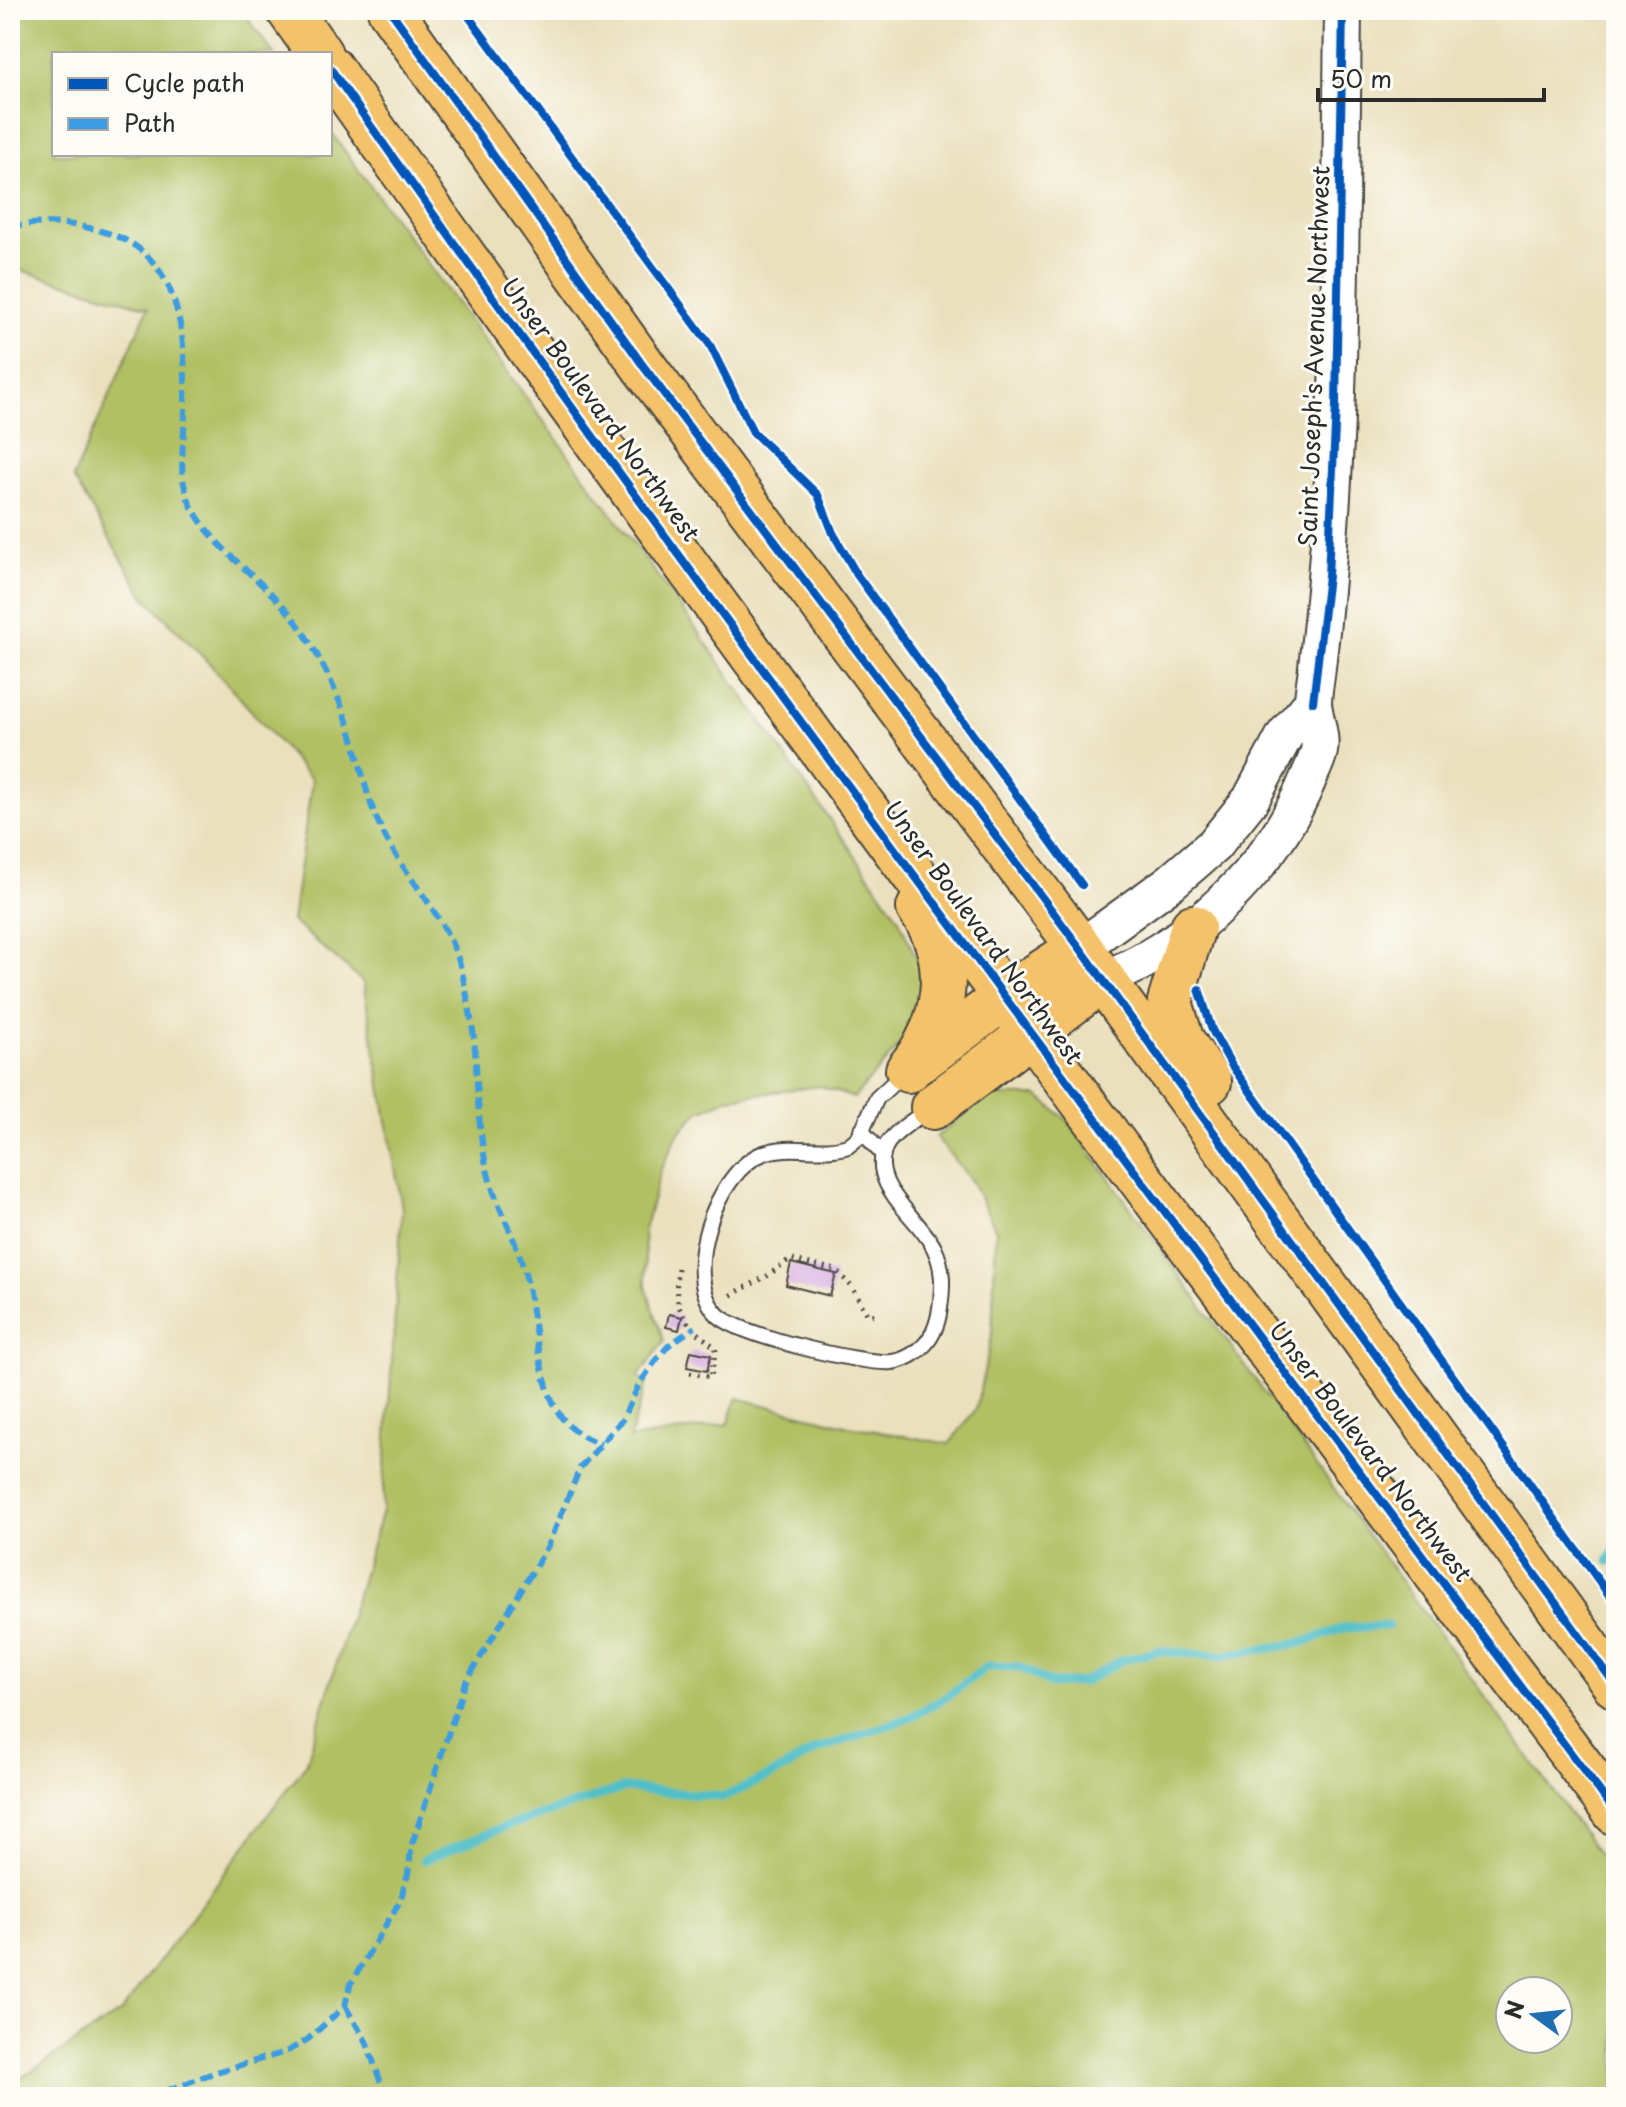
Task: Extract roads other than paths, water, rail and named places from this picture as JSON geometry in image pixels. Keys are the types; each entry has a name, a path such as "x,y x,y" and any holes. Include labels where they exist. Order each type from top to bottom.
{"main road":[{"path":"289,10 319,52"},
{"path":"390,10 644,367 1091,964 1616,1686"},
{"name":"Unser Boulevard Northwest","path":"332,71 445,232 1031,1033 1616,1813"},
{"path":"741,637 767,713 922,912 933,932 940,952 943,996 932,1036 908,1070"},
{"path":"1193,927 1170,1002 1181,1039 1279,1189 1380,1321 1414,1407"},
{"path":"908,1070 1006,996 1091,964"},
{"path":"933,1107 1031,1033 1091,964"}],"street":[{"name":"Saint Joseph's Avenue Northwest","path":"1091,964 1138,966 1193,927 1229,896 1268,852 1297,806 1320,749 1313,702 1328,576 1336,405 1343,10"},
{"path":"1091,964 1123,919 1214,845 1251,799 1285,735 1313,702"}],"lane":[{"path":"908,1070 877,1098 859,1137 848,1146 779,1149 763,1153 737,1171 712,1216 702,1270 704,1293 718,1316 745,1331 857,1359 890,1362 901,1360 921,1349 936,1329 943,1275 940,1261 927,1236 890,1190 884,1178 883,1155 894,1136 933,1107"},
{"path":"861,1130 883,1155"}],"waterway":[{"path":"1609,1561 1616,1549"},
{"path":"424,1860 504,1827 624,1788 724,1797 816,1750 909,1718 946,1697 988,1666 1020,1667 1051,1684 1084,1682 1120,1661 1158,1651 1220,1656 1301,1643 1344,1628 1388,1626"}]}
